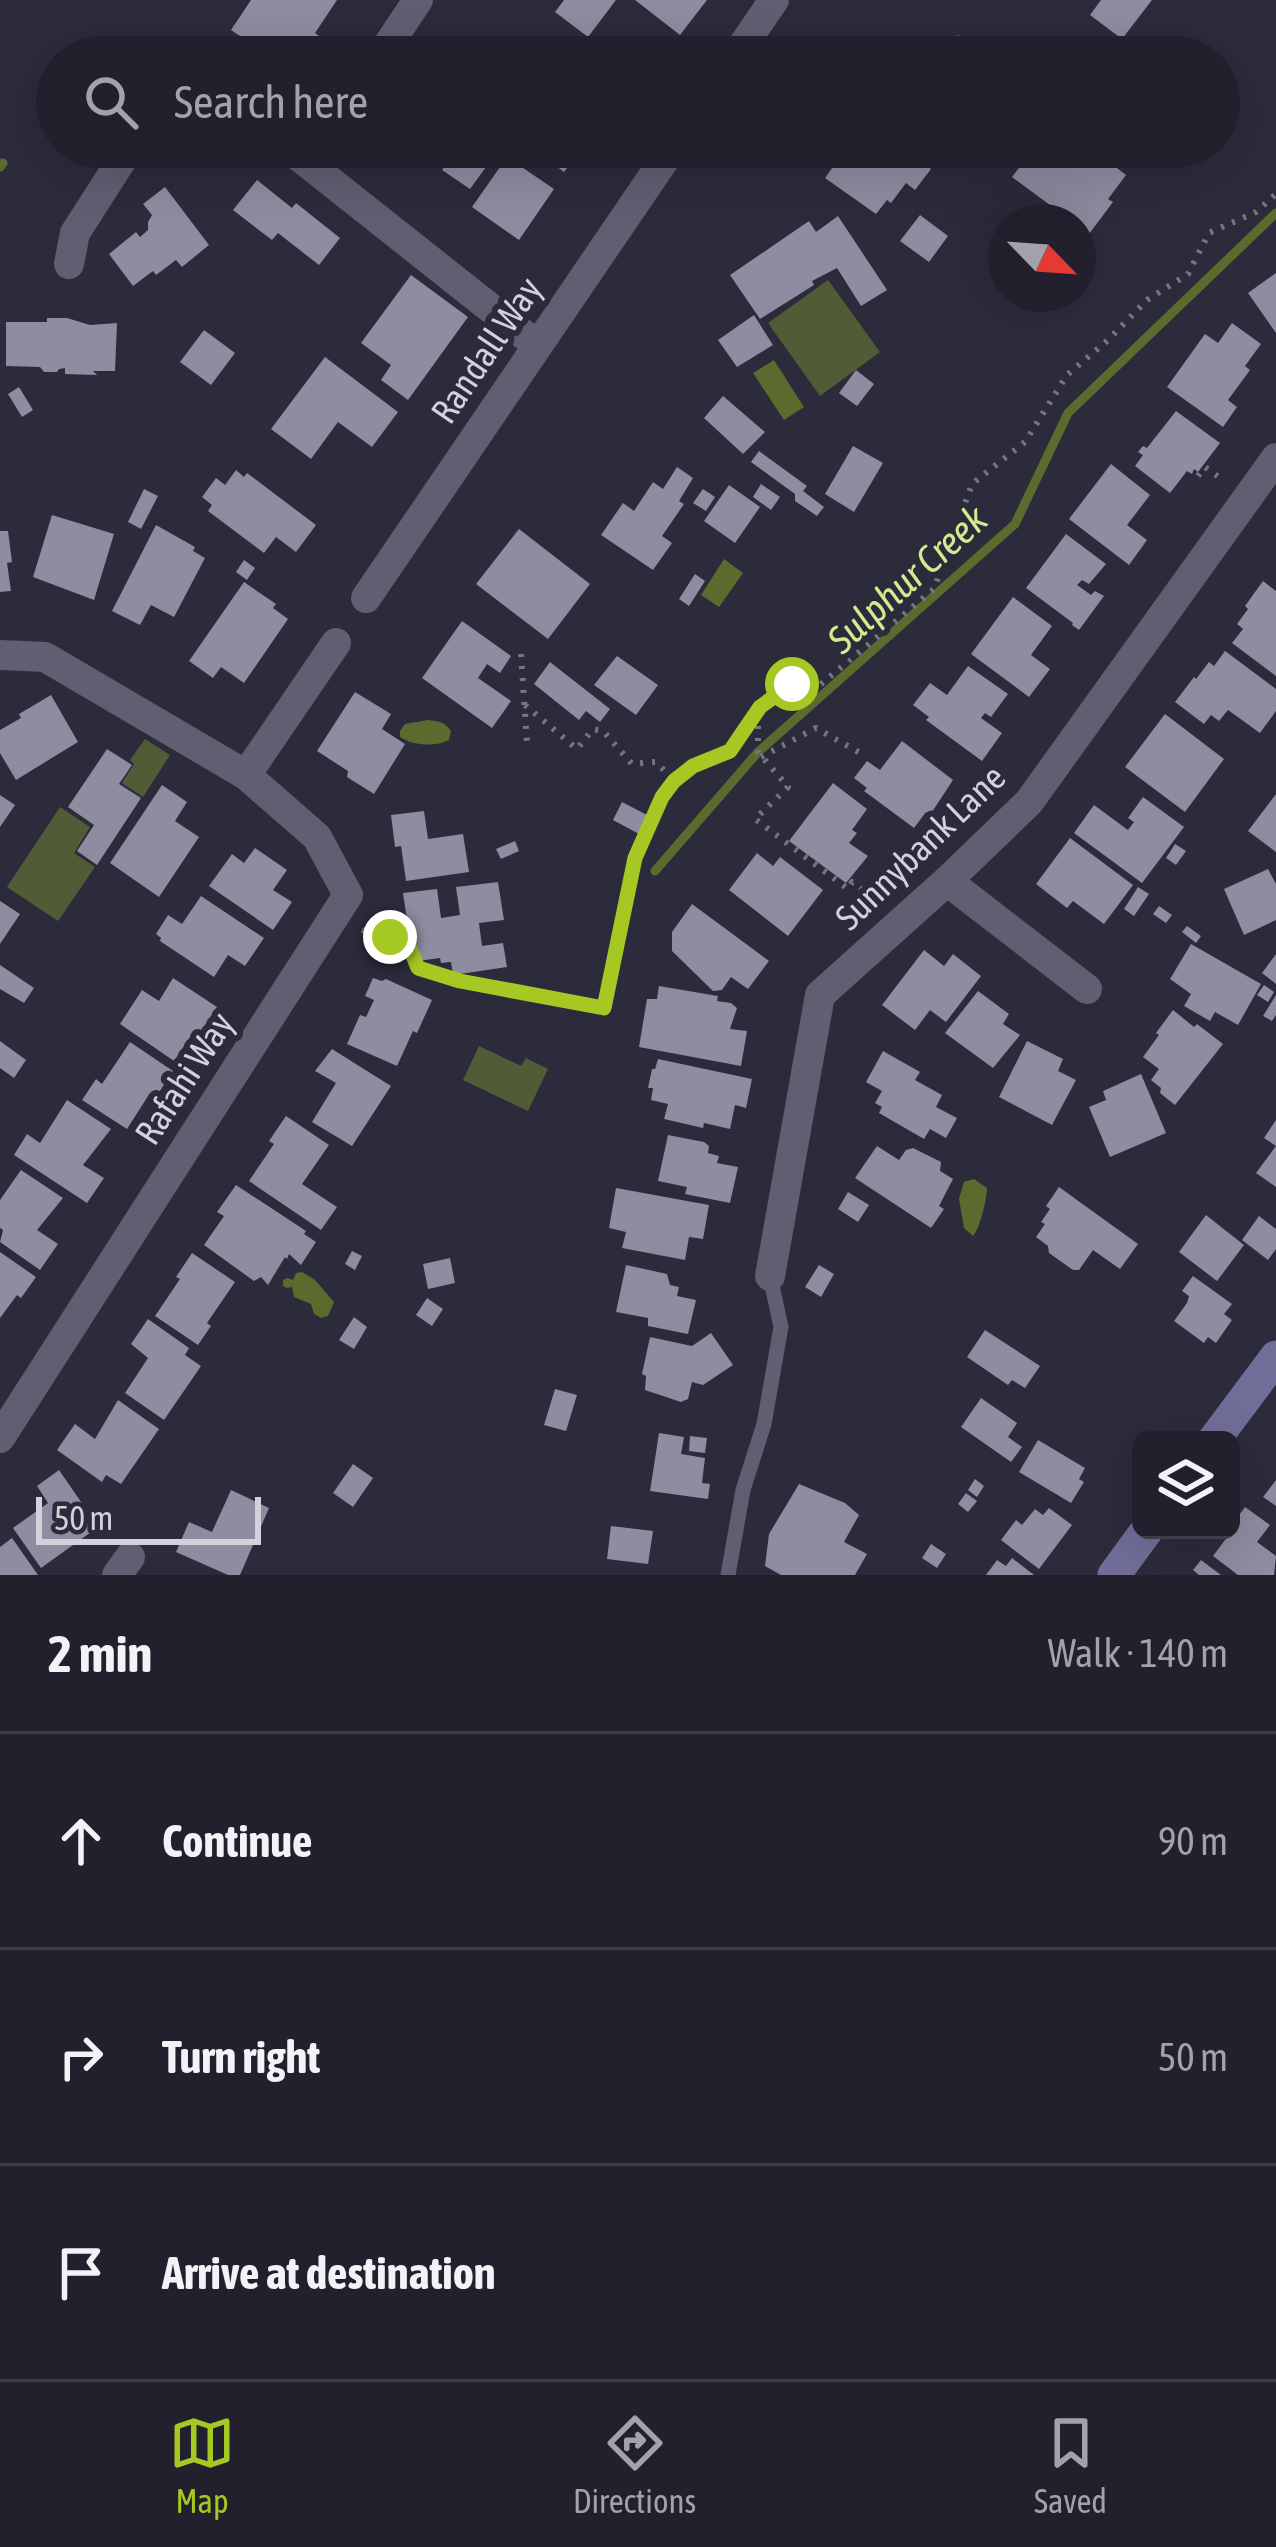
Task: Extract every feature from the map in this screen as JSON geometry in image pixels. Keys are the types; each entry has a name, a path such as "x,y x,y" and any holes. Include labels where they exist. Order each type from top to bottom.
{"main road":[{"path":"1221,1431 1276,1357"},
{"path":"1114,1575 1140,1539"}],"street":[{"path":"394,36 418,0"},
{"path":"749,36 774,0"},
{"path":"69,264 75,233 117,168"},
{"path":"314,168 537,345"},
{"name":"Randall Way","path":"366,598 659,168"},
{"name":"Sunnybank Lane","path":"770,1276 820,995 1028,802 1276,458"},
{"path":"0,656 45,657 246,775 336,643"},
{"name":"Rafahi Way","path":"0,1438 348,896 317,837 246,775"},
{"path":"947,880 1087,989"}],"lane":[{"path":"728,1575 742,1490 764,1424 781,1327 770,1276"}],"path":[{"path":"362,930 381,938 404,934 418,968 460,981 604,1008 635,858 674,781 693,766 730,751 758,711 792,684 820,685 934,589 972,484 1025,442 1067,375 1147,301 1188,274 1209,233 1256,212 1276,194"},
{"path":"1198,476 1205,466 1231,486"},
{"path":"521,653 527,742"},
{"path":"525,705 578,749 593,729 603,731 632,764 656,762 674,781"},
{"path":"758,711 758,752 788,787 754,819 848,889 852,882 877,900"},
{"path":"761,757 816,728 860,753"}],"shaded area":[{"path":"828,280 880,352 820,396 768,323"},
{"path":"774,360 804,407 784,420 753,373"},
{"path":"724,559 743,573 719,607 701,595"},
{"path":"428,720 446,726 451,731 449,740 424,744 400,737 405,724"},
{"path":"145,739 170,755 143,797 122,783"},
{"path":"60,807 90,827 74,853 95,867 58,921 7,887"},
{"path":"479,1046 521,1066 526,1058 548,1069 528,1111 463,1080"},
{"path":"974,1179 987,1188 973,1236 964,1228 959,1199 964,1182"},
{"path":"302,1272 334,1302 328,1316 314,1314 311,1304 294,1297 292,1287 283,1286 283,1280 293,1280"}],"building":[{"path":"251,0 337,0 315,33 319,36 240,36 231,30"},
{"path":"564,0 616,0 589,36 555,12"},
{"path":"635,0 707,0 680,35"},
{"path":"1101,0 1152,0 1124,36 1090,15"},
{"path":"443,168 485,168 470,189"},
{"path":"499,168 523,168 554,189 519,240 472,207"},
{"path":"832,168 931,169 915,190 906,183 876,214 825,178"},
{"path":"1019,168 1117,168 1126,175 1096,225 1096,204 1049,204 1012,177"},
{"path":"257,180 340,238 319,265 278,233 272,240 233,210"},
{"path":"165,187 209,245 182,267 176,260 133,286 109,254 136,232 140,237 148,230 152,215 143,204"},
{"path":"920,215 948,236 929,262 900,241"},
{"path":"838,216 887,290 861,306 837,268 760,319 730,275 809,221 816,232"},
{"path":"1276,273 1276,333 1248,293"},
{"path":"411,275 468,317 408,400 381,380 391,365 361,343"},
{"path":"754,315 773,345 737,367 718,340"},
{"path":"47,318 90,325 117,323 115,371 65,374 65,368 44,372 40,367 6,366 6,322 47,322"},
{"path":"1232,323 1261,344 1245,366 1250,370 1228,400 1237,407 1223,427 1167,387 1205,334 1218,343"},
{"path":"204,330 235,353 211,385 180,362"},
{"path":"325,357 398,412 372,447 338,422 311,459 271,429"},
{"path":"856,370 874,384 857,406 839,393"},
{"path":"19,387 33,410 22,417 8,394"},
{"path":"723,396 765,432 743,454 704,418"},
{"path":"1176,411 1220,443 1198,472 1187,471 1170,493 1135,466 1143,455 1138,452 1147,448"},
{"path":"853,446 883,463 854,512 825,494"},
{"path":"759,451 807,486 803,491 824,507 817,516 751,462"},
{"path":"1111,464 1150,495 1127,525 1147,540 1129,565 1069,519"},
{"path":"677,467 693,478 679,501 684,504 662,536 672,543 653,570 601,535 623,503 634,511 653,482 663,489"},
{"path":"236,470 244,477 247,473 316,525 296,552 276,537 264,553 208,511 212,505 202,497 216,478 225,485"},
{"path":"761,484 780,497 771,510 753,497"},
{"path":"729,485 760,507 735,543 704,521"},
{"path":"144,489 158,496 141,529 128,522"},
{"path":"703,489 715,497 706,511 693,503"},
{"path":"52,515 114,534 94,600 33,577"},
{"path":"156,525 205,558 174,617 151,605 140,625 112,611"},
{"path":"519,529 590,584 548,639 476,584"},
{"path":"0,531 8,531 12,562 7,563 11,591 0,592"},
{"path":"1066,534 1106,564 1089,584 1082,580 1077,585 1091,595 1095,591 1104,596 1079,630 1026,588"},
{"path":"244,560 255,568 247,580 236,572"},
{"path":"695,574 705,581 689,606 679,599"},
{"path":"1263,581 1276,591 1276,676 1232,643 1243,629 1237,624 1248,609 1245,606"},
{"path":"244,582 276,604 273,608 288,619 244,683 221,667 213,678 189,661"},
{"path":"1013,597 1052,626 1031,655 1050,669 1029,697 971,654"},
{"path":"462,621 511,656 500,673 487,664 478,678 511,701 492,728 422,678"},
{"path":"1225,651 1276,689 1276,711 1260,733 1228,710 1219,721 1211,715 1204,724 1175,702 1194,677 1209,662 1214,666"},
{"path":"617,656 658,685 636,715 594,685"},
{"path":"550,662 610,709 600,722 586,711 579,720 534,684"},
{"path":"968,666 1008,694 991,717 985,713 981,718 1002,733 982,761 913,705 930,683 947,695"},
{"path":"355,692 391,714 382,729 405,744 374,794 317,751"},
{"path":"51,695 78,742 16,780 0,753 0,730"},
{"path":"1165,714 1224,759 1185,812 1125,767"},
{"path":"902,741 953,780 930,815 926,812 914,828 854,778 867,761 880,770"},
{"path":"107,749 132,765 119,784 141,798 97,865 77,851 94,825 68,807"},
{"path":"833,783 867,809 849,843 868,856 846,883 789,841"},
{"path":"162,785 187,802 175,821 199,837 159,897 110,863"},
{"path":"1276,794 1276,852 1248,831"},
{"path":"0,795 15,805 0,827"},
{"path":"1143,797 1184,827 1142,883 1074,833 1094,805 1128,830 1134,822 1128,818"},
{"path":"622,802 649,816 639,834 613,820"},
{"path":"424,811 428,839 463,834 469,872 406,881 391,815"},
{"path":"1070,838 1133,885 1104,924 1073,901 1067,908 1036,884"},
{"path":"515,841 519,851 501,859 496,849"},
{"path":"1175,844 1186,851 1176,865 1166,858"},
{"path":"255,848 287,870 273,890 292,902 273,930 209,886 232,854 244,863"},
{"path":"757,853 773,866 780,857 823,890 788,936 729,890"},
{"path":"1268,869 1276,884 1276,920 1244,935 1224,889"},
{"path":"498,882 504,920 479,923 482,946 503,943 507,967 453,975 451,962 441,963 440,958 418,961 414,926 408,927 403,893 437,889 441,918 460,915 456,887"},
{"path":"1138,887 1149,894 1134,916 1124,909"},
{"path":"201,896 264,938 245,966 228,955 214,977 160,941 156,934 168,915 182,924"},
{"path":"0,901 20,914 0,944"},
{"path":"692,904 769,961 748,989 731,977 722,990 713,991 672,951 672,932"},
{"path":"1159,906 1172,915 1166,923 1153,914"},
{"path":"1187,926 1201,936 1196,943 1182,932"},
{"path":"1191,944 1261,984 1238,1025 1215,1012 1210,1021 1184,1006 1191,994 1170,979"},
{"path":"924,950 944,966 953,954 981,976 946,1022 930,1010 915,1030 882,1005"},
{"path":"1276,954 1276,984 1262,973"},
{"path":"0,965 34,988 24,1003 0,989"},
{"path":"173,978 217,1007 174,1061 120,1024 142,990 159,1001"},
{"path":"373,978 386,979 432,1000 397,1066 347,1044 360,1015 366,1017 374,1000 365,996"},
{"path":"1264,985 1274,992 1268,1002 1257,995"},
{"path":"659,986 718,996 717,1001 737,1008 730,1029 747,1031 741,1066 639,1047 647,999 657,999"},
{"path":"978,991 1009,1014 1003,1024 1020,1035 993,1068 945,1033"},
{"path":"1276,995 1276,1015 1272,1021 1263,1016"},
{"path":"1173,1010 1223,1044 1175,1105 1151,1080 1159,1069 1143,1057"},
{"path":"0,1041 26,1060 14,1078 0,1068"},
{"path":"1027,1041 1063,1059 1058,1071 1076,1080 1052,1125 999,1097"},
{"path":"130,1042 173,1071 156,1097 150,1093 127,1129 82,1100 96,1079 102,1084"},
{"path":"332,1049 391,1086 352,1146 312,1122 336,1083 315,1071"},
{"path":"883,1051 920,1072 915,1080 942,1095 936,1107 957,1118 946,1138 930,1129 924,1139 879,1113 882,1107 875,1103 882,1091 866,1082"},
{"path":"658,1059 752,1079 746,1108 735,1105 730,1129 664,1119 668,1104 651,1100 653,1088 648,1088"},
{"path":"1141,1074 1166,1133 1110,1157 1089,1107 1106,1100 1103,1091"},
{"path":"67,1100 111,1129 83,1165 104,1178 87,1203 14,1155 27,1134 40,1143"},
{"path":"286,1116 329,1145 302,1184 337,1207 321,1230 249,1181"},
{"path":"1276,1120 1276,1146 1264,1138"},
{"path":"668,1135 704,1142 708,1153 719,1156 717,1163 738,1167 730,1203 685,1194 687,1187 658,1181"},
{"path":"877,1146 899,1160 913,1148 941,1162 940,1171 953,1179 939,1206 944,1209 931,1228 855,1178"},
{"path":"1276,1146 1276,1187 1256,1173"},
{"path":"21,1170 63,1198 37,1230 58,1244 40,1270 0,1242 0,1200"},
{"path":"236,1185 316,1242 301,1265 289,1254 285,1257 268,1285 261,1277 254,1281 204,1245 224,1216 217,1212"},
{"path":"1059,1187 1138,1244 1120,1269 1093,1250 1079,1270 1073,1270 1036,1237 1050,1209 1046,1206"},
{"path":"616,1188 709,1205 703,1239 689,1237 685,1260 622,1248 626,1232 609,1228"},
{"path":"848,1192 869,1205 858,1222 838,1209"},
{"path":"1206,1215 1244,1245 1217,1281 1179,1252"},
{"path":"1259,1216 1276,1229 1276,1249 1268,1260 1242,1240"},
{"path":"352,1251 362,1256 355,1270 345,1264"},
{"path":"0,1252 36,1277 0,1318"},
{"path":"192,1253 235,1282 198,1345 155,1316"},
{"path":"450,1258 455,1283 428,1289 423,1264"},
{"path":"626,1265 667,1274 670,1285 679,1287 677,1296 696,1300 688,1334 648,1326 648,1318 616,1312"},
{"path":"819,1265 834,1274 821,1297 805,1287"},
{"path":"1193,1276 1232,1304 1224,1314 1232,1320 1216,1343 1208,1337 1204,1343 1174,1321 1187,1303 1189,1296 1182,1291"},
{"path":"427,1298 443,1309 432,1326 416,1315"},
{"path":"354,1317 367,1327 354,1349 339,1340"},
{"path":"148,1319 189,1348 185,1355 201,1366 164,1420 125,1393 148,1358 131,1344"},
{"path":"985,1330 1040,1366 1025,1388 1012,1380 1008,1385 967,1357"},
{"path":"711,1333 733,1365 703,1385 692,1382 688,1399 681,1402 645,1390 642,1374 650,1337 692,1346"},
{"path":"555,1389 577,1395 566,1431 544,1425"},
{"path":"981,1398 1017,1423 1008,1437 1022,1447 1011,1462 961,1427"},
{"path":"118,1400 159,1429 121,1484 106,1475 102,1482 57,1450 75,1424 95,1439"},
{"path":"659,1433 684,1437 681,1454 705,1458 702,1483 710,1484 708,1499 650,1491"},
{"path":"690,1436 707,1438 705,1453 689,1451"},
{"path":"1038,1440 1085,1468 1079,1479 1084,1482 1071,1503 1019,1472"},
{"path":"353,1464 373,1478 353,1507 333,1493"},
{"path":"59,1470 88,1512 83,1515 94,1530 41,1568 13,1528 48,1503 37,1486"},
{"path":"975,1479 984,1486 977,1497 968,1490"},
{"path":"1276,1480 1276,1506 1263,1497"},
{"path":"799,1484 845,1503 859,1515 844,1542 867,1554 855,1575 781,1575 765,1566 769,1534"},
{"path":"231,1490 269,1508 240,1575 228,1575 176,1552 189,1522 212,1532"},
{"path":"966,1493 977,1501 968,1512 958,1504"},
{"path":"1245,1507 1270,1525 1257,1542 1276,1556 1274,1575 1238,1575 1213,1556 1226,1539 1240,1539 1240,1514"},
{"path":"1049,1508 1072,1525 1039,1569 1001,1540 1016,1520 1022,1525 1035,1509 1043,1515"},
{"path":"611,1526 653,1531 648,1564 607,1559"},
{"path":"12,1538 38,1575 0,1575 0,1547"},
{"path":"931,1544 946,1554 937,1568 922,1558"},
{"path":"1012,1558 1034,1575 986,1575 997,1560 1006,1566"},
{"path":"1201,1560 1221,1575 1199,1575 1193,1570"}],"waterway":[{"path":"0,167 3,163"},
{"name":"Sulphur Creek","path":"655,871 758,752 1015,524 1068,413 1276,213"}],"route":[{"path":"390,937 404,934 418,968 460,981 604,1008 635,858 662,797 693,766 730,751 760,707 792,684"}]}
